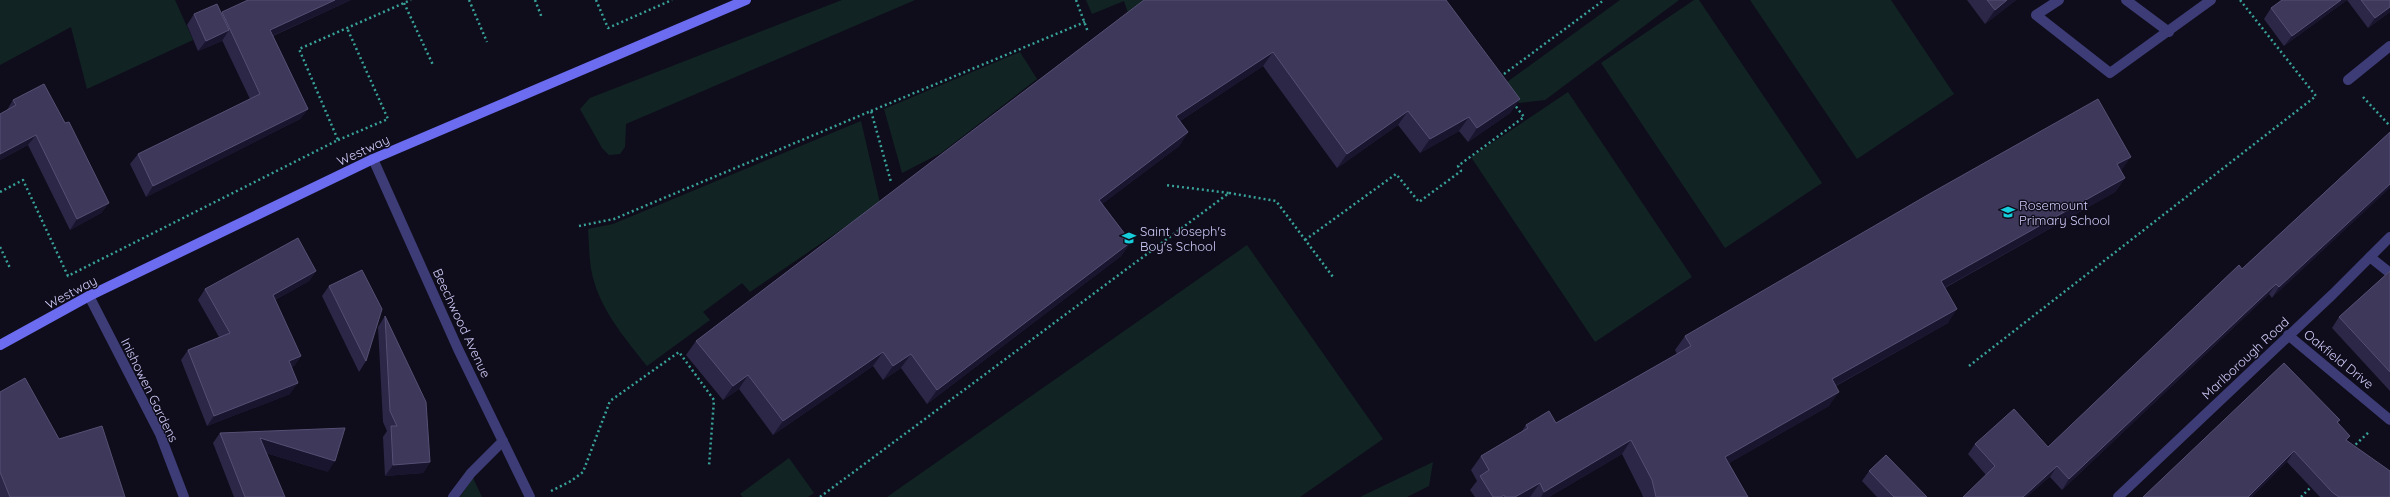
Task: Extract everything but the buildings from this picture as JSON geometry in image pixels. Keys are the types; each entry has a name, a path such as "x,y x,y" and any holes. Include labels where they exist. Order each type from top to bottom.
{"street":[{"name":"Westway","path":"0,345 89,296 373,159 746,0"},
{"path":"2059,0 2036,15 2110,73 2169,32 2211,0"},
{"path":"2126,0 2169,32"},
{"path":"2348,80 2390,46"},
{"name":"Beechwood Avenue","path":"373,159 458,349 530,497"},
{"name":"Marlborough Road","path":"2118,497 2390,237"},
{"path":"2370,256 2390,273"},
{"name":"Inishowen Gardens","path":"89,296 160,434 184,497"},
{"name":"Oakfield Drive","path":"2288,335 2388,418"},
{"path":"453,497 470,473 503,441"}],"path":[{"path":"338,140 299,49 411,0"},
{"path":"469,0 487,42"},
{"path":"534,0 542,18"},
{"path":"596,0 608,28 672,0"},
{"path":"1076,0 1088,32"},
{"path":"1496,79 1604,0"},
{"path":"1968,366 2316,96 2240,0"},
{"path":"404,3 434,65"},
{"path":"578,226 614,219 1085,22"},
{"path":"0,192 23,180 68,276 338,140 388,119 347,28"},
{"path":"2348,80 2390,126"},
{"path":"1305,240 1396,174 1419,202 1461,171 1458,166 1524,117 1510,98"},
{"path":"871,111 891,182"},
{"path":"1165,185 1229,193 1276,201 1333,277"},
{"path":"820,497 1229,193"},
{"path":"0,247 10,268"},
{"path":"545,494 571,481 583,472 610,401 679,352 714,400 709,466"},
{"path":"2347,454 2388,418"},
{"path":"2301,497 2318,481"}],"green space":[{"path":"0,0 175,0 193,40 87,89 71,27 0,65"},
{"path":"842,0 915,0 626,124 625,147 620,154 609,155 602,148 580,109 590,98"},
{"path":"1086,0 1151,0 1129,16 1124,1 1092,14"},
{"path":"1620,0 1679,0 1545,100 1519,103 1507,82"},
{"path":"1694,0 1699,0 1822,183 1725,248 1601,63"},
{"path":"1750,0 1891,0 1954,94 1857,159"},
{"path":"1020,52 1037,79 941,153 902,173 884,109"},
{"path":"1568,92 1692,277 1595,342 1471,157"},
{"path":"861,121 880,203 750,292 742,283 703,312 710,320 647,366 629,344 605,308 599,296 591,269 588,229 613,224"},
{"path":"1247,245 1383,439 1300,497 887,497"},
{"path":"789,458 814,493 808,497 743,497 740,494"},
{"path":"1433,462 1429,486 1407,497 1360,497"},
{"path":"473,478 482,497 460,497"}],"place":[{"name":"Rosemount Primary School","path":"2008,212"},
{"name":"Saint Joseph's Boy's School","path":"1129,238"}]}
